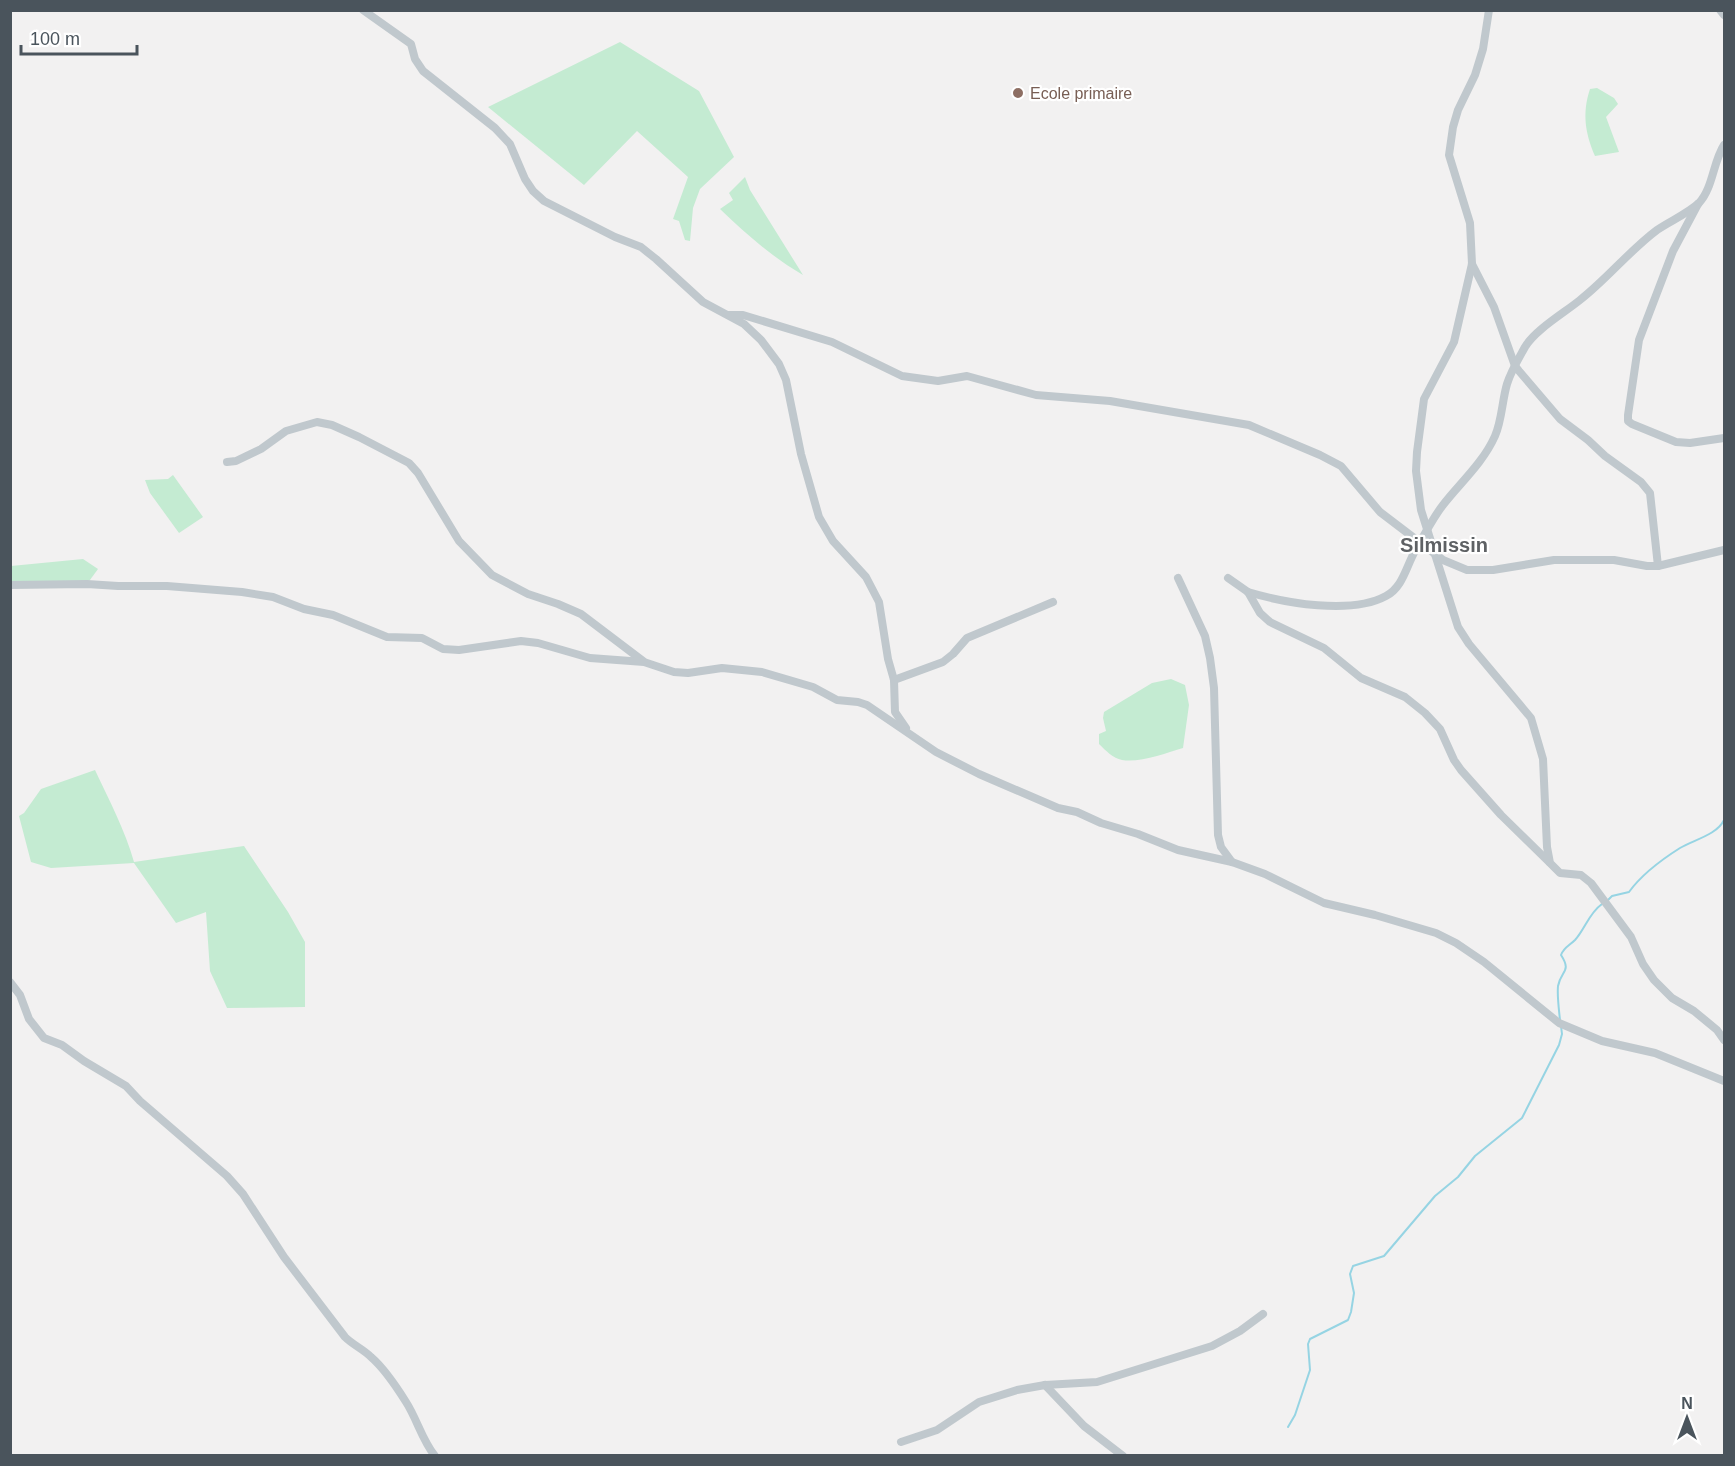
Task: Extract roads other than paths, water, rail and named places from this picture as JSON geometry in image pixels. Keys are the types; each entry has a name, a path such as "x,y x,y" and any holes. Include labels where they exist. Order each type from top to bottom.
{"street":[{"path":"363,10 411,44 415,59 423,71 495,128 510,144 525,179 533,191 544,201 641,248 656,258 703,302 744,324 757,335 778,364 786,380 801,454 819,518 833,541 851,559 875,591 894,680 895,712 910,734"},
{"path":"1489,10 1484,49 1475,75 1458,110 1449,155 1470,223 1472,264 1454,342 1424,399 1416,471 1421,510 1458,627 1469,644 1531,718 1538,736 1545,776 1547,847 1550,863"},
{"path":"1720,10 1725,15"},
{"path":"1725,145 1719,153 1707,189 1673,251 1639,340 1628,415 1628,421 1632,424 1676,442 1690,443 1725,438"},
{"path":"1228,578 1248,592 1305,605 1351,605 1369,602 1388,595 1399,584 1444,504 1473,470 1495,437 1507,384 1526,345 1657,231 1699,202"},
{"path":"1472,264 1494,308 1515,366 1560,419 1641,482 1650,493 1658,566"},
{"path":"729,315 743,315 832,342 902,376 938,381 967,376 1036,395 1110,401 1249,425 1341,466 1380,512 1449,563 1467,570 1493,570 1554,560 1614,560 1658,566 1725,550"},
{"path":"227,462 236,461 261,449 286,431 317,422 332,425 387,451 408,463 418,473 459,541 492,575 528,594 574,610 644,662"},
{"path":"1178,578 1205,636 1210,658 1214,688 1218,835 1221,848 1232,862"},
{"path":"11,585 87,584 242,592 273,597 304,609 333,615 387,637 422,638 442,649 459,650 521,640 590,658 644,662 677,673 722,668 762,672 813,687 837,700 867,705 924,746 979,774 1058,808 1077,812 1101,823 1178,849 1232,862 1265,874 1324,903 1436,933 1484,962 1559,1023 1602,1041 1655,1053 1725,1081"},
{"path":"1248,592 1260,613 1270,622 1324,648 1361,678 1404,697 1425,713 1440,729 1461,770 1501,815 1560,873 1581,875 1591,883 1631,937 1654,980 1672,999 1694,1011 1717,1029 1725,1040"},
{"path":"894,680 943,662 967,638 1053,602"},
{"path":"10,982 20,995 29,1019 44,1038 62,1045 126,1086 140,1101 227,1176 243,1194 284,1257 345,1337 384,1369 406,1402 426,1443 435,1455"},
{"path":"901,1442 937,1430 979,1402 1017,1389 1097,1382 1196,1351 1227,1338 1263,1314"},
{"path":"1045,1385 1084,1426 1123,1455"}],"waterway":[{"path":"1607,901 1612,896 1629,892 1659,862 1680,848 1716,830 1724,820"},
{"path":"1560,1020 1558,986 1566,968 1561,955 1602,904"},
{"path":"1288,1427 1295,1415 1310,1370 1308,1344 1310,1339 1348,1320 1354,1293 1350,1274 1353,1266 1384,1256 1435,1196 1458,1177 1475,1156 1522,1118 1559,1045 1562,1034 1561,1026"}],"place":[{"name":"Ecole primaire","path":"1018,93"}],"district":[{"name":"Silmissin","path":"1444,545"}]}
